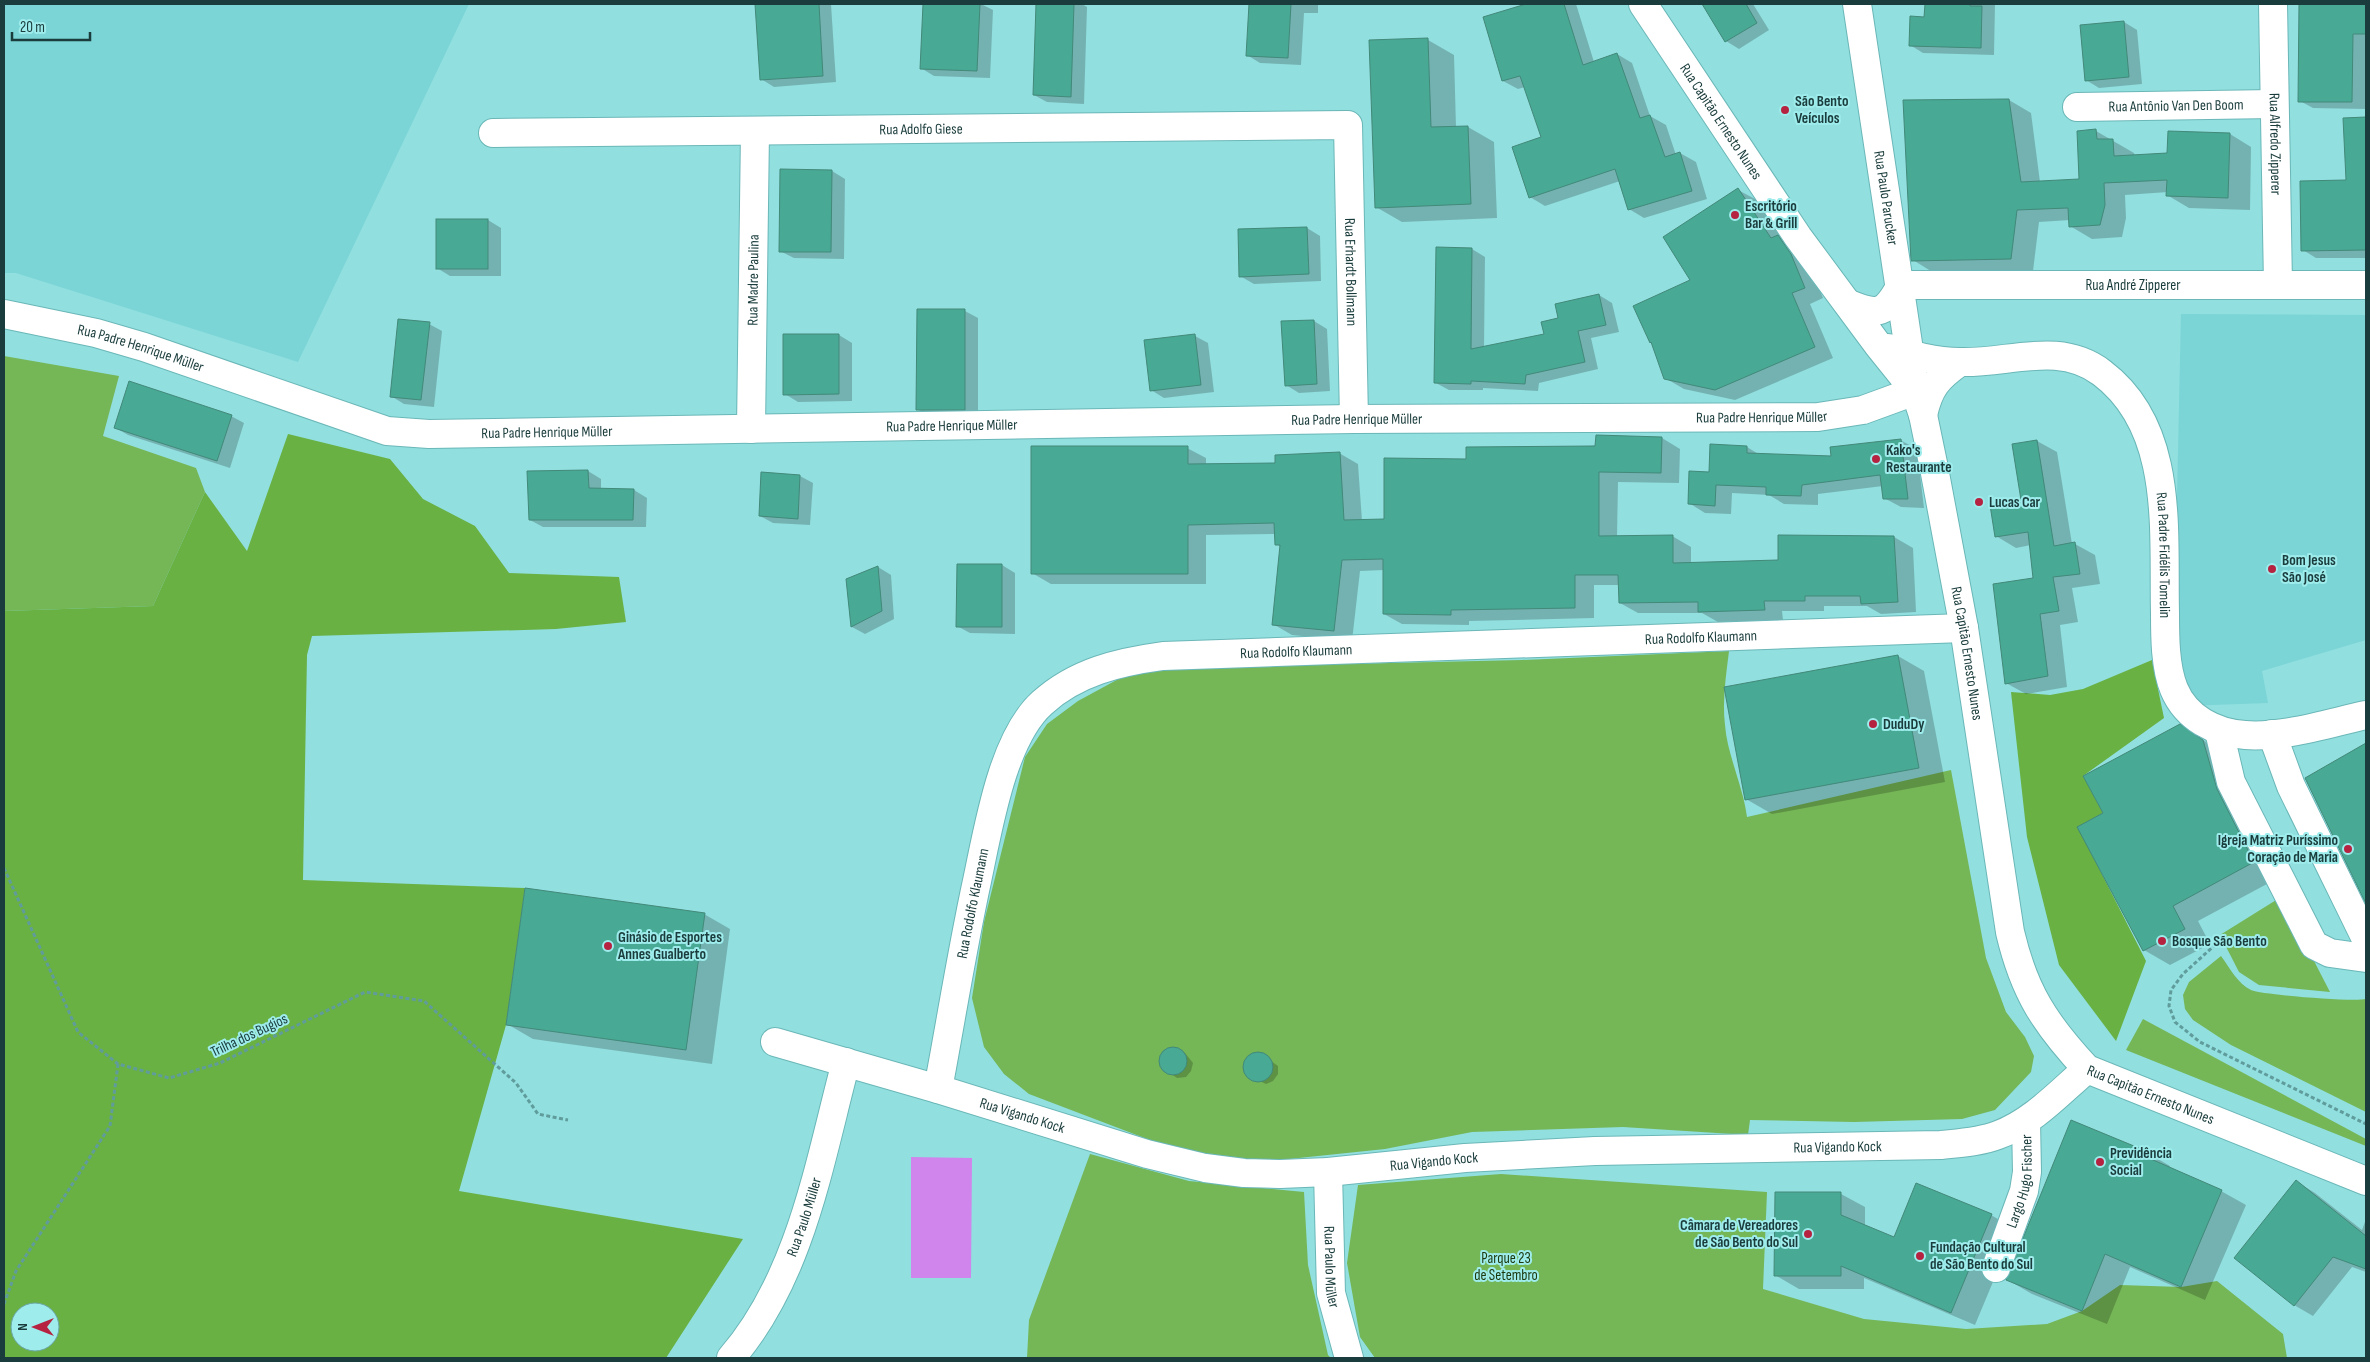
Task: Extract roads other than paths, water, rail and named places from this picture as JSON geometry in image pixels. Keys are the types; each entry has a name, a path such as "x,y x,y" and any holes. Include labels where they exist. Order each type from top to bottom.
{"street":[{"name":"Rua Capitão Ernesto Nunes","path":"1643,4 1798,237 1849,304 1919,403 1964,628 2004,899 2017,962 2028,990 2043,1016 2063,1043 2087,1069 2366,1180"},
{"name":"Rua Paulo Parucker","path":"1857,4 1909,354 1919,403"},
{"name":"Rua Alfredo Zipperer","path":"2273,4 2278,285"},
{"name":"Rua Antônio Van Den Boom","path":"2077,107 2274,104"},
{"name":"Rua Adolfo Giese","path":"492,133 1348,126"},
{"name":"Rua Erhardt Bollmann","path":"1348,126 1354,419"},
{"name":"Rua Madre Paulina","path":"751,429 755,131"},
{"path":"1849,304 1869,312 1883,310 1892,302 1900,285"},
{"name":"Rua André Zipperer","path":"1900,285 2366,286"},
{"name":"Rua Padre Henrique Müller","path":"4,314 96,333 144,347 386,431 429,434 1354,419 1818,417 1919,403"},
{"name":"Rua Padre Fidélis Tomelin","path":"1878,345 1934,360 1960,362 2008,360 2038,354 2059,355 2078,360 2100,371 2120,388 2138,413 2152,444 2160,478 2163,508 2165,631 2174,689 2183,706 2200,721 2219,731 2245,735 2272,734 2366,715"},
{"path":"1919,403 1927,399 1933,386 1942,375 1960,362"},
{"name":"Rua Rodolfo Klaumann","path":"938,1089 968,923 987,832 1004,771 1020,730 1041,703 1065,685 1093,671 1130,661 1172,656 1964,628"},
{"path":"2219,731 2231,782 2314,945 2330,953 2366,958"},
{"path":"2272,734 2291,786 2366,939"},
{"name":"Rua Vigando Kock","path":"775,1042 938,1089 1147,1154 1205,1168 1280,1174 1328,1172 1465,1158 1595,1151 1941,1145 1972,1142 1998,1135 2026,1121 2087,1069"},
{"name":"Rua Paulo Müller","path":"731,1358 765,1311 789,1261 810,1198 846,1062"},
{"name":"Largo Hugo Fischer","path":"1996,1268 2024,1190 2027,1172 2026,1121"},
{"name":"Rua Paulo Müller","path":"1328,1172 1331,1294 1349,1358"}],"place":[{"name":"São Bento Veículos","path":"1785,110"},
{"name":"Escritório Bar & Grill","path":"1735,215"},
{"name":"Kako's Restaurante","path":"1876,459"},
{"name":"Lucas Car","path":"1979,502"},
{"name":"Bom Jesus São José","path":"2272,569"},
{"name":"DuduDy","path":"1873,724"},
{"name":"Igreja Matriz Puríssimo Coração de Maria","path":"2348,849"},
{"name":"Bosque São Bento","path":"2162,941"},
{"name":"Ginásio de Esportes Annes Gualberto","path":"608,946"},
{"name":"Previdência Social","path":"2100,1162"},
{"name":"Câmara de Vereadores de São Bento do Sul","path":"1808,1234"},
{"name":"Fundação Cultural de São Bento do Sul","path":"1920,1256"}],"park label":[{"name":"Parque 23 de Setembro","path":"1506,1266"}]}
